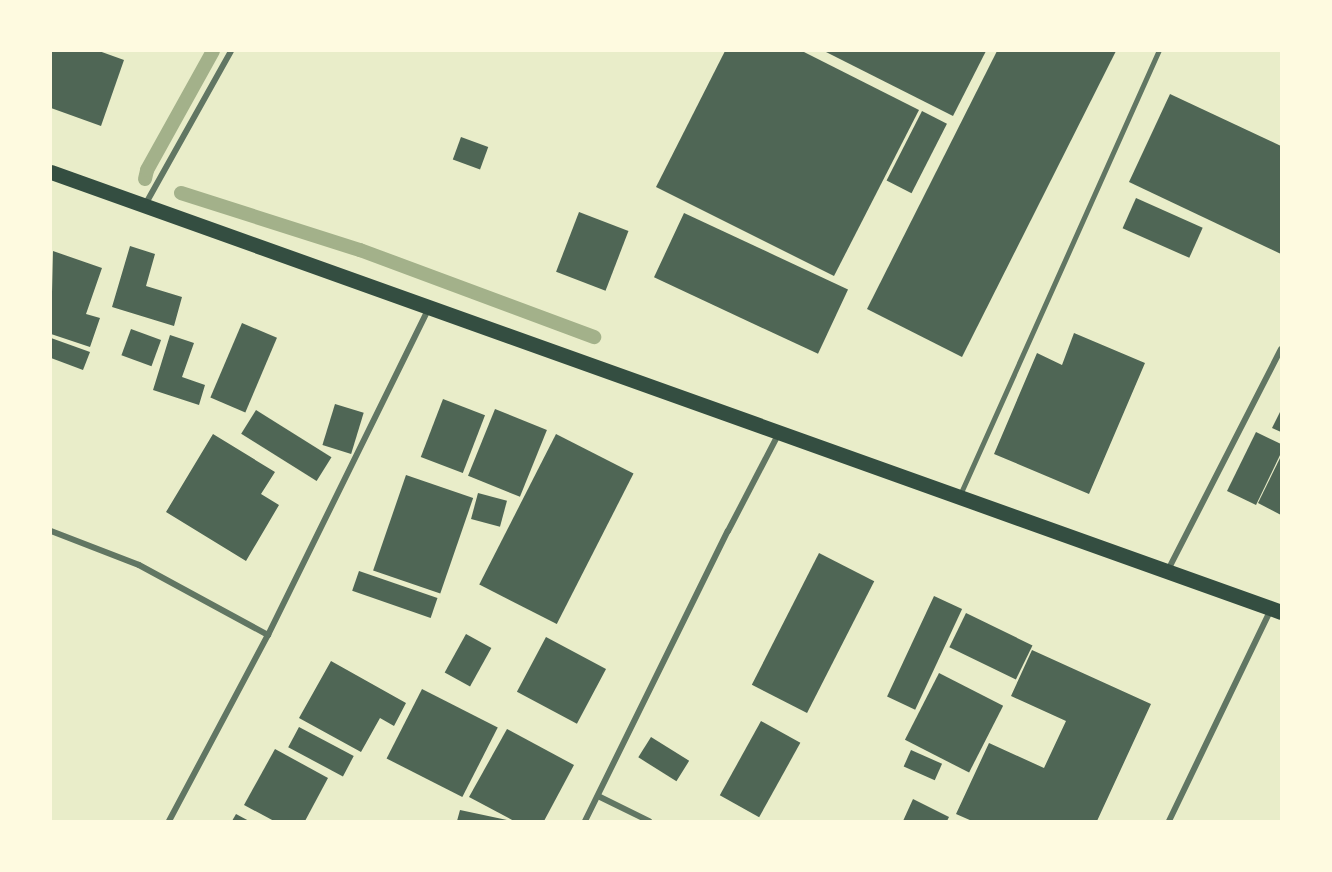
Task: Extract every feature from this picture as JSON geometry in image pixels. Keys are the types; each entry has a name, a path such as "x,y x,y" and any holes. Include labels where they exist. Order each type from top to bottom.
{"main road":[{"path":"51,172 1276,610"}],"street":[{"path":"145,206 231,51"},
{"path":"169,821 268,635 429,308"},
{"path":"1167,572 1281,349"},
{"path":"585,821 728,531 780,432"},
{"path":"51,531 139,565 268,635"},
{"path":"1169,821 1276,610"},
{"path":"598,796 649,821"}],"lane":[{"path":"959,497 1159,51"}],"building":[{"path":"51,51 99,51 124,60 101,126 51,108"},
{"path":"725,51 802,51 919,110 834,276 656,187"},
{"path":"824,51 986,51 953,116"},
{"path":"997,51 1116,51 962,357 867,309"},
{"path":"1170,94 1281,146 1281,254 1129,182"},
{"path":"922,111 947,124 912,193 887,180"},
{"path":"461,137 488,147 480,169 453,160"},
{"path":"1136,198 1203,228 1189,258 1123,228"},
{"path":"579,212 628,231 606,291 556,272"},
{"path":"684,213 848,289 818,354 654,277"},
{"path":"130,246 155,254 146,286 182,297 174,326 112,307"},
{"path":"53,251 102,268 86,314 100,318 90,347 51,334"},
{"path":"242,323 277,338 245,412 210,398"},
{"path":"131,329 161,340 151,366 121,355"},
{"path":"1074,333 1145,363 1089,494 994,454 1037,353 1062,365"},
{"path":"170,335 194,343 182,377 205,385 199,405 153,390"},
{"path":"51,338 90,352 83,370 51,358"},
{"path":"443,399 485,415 463,473 421,457"},
{"path":"335,404 364,413 351,454 322,445"},
{"path":"495,409 547,430 520,497 468,476"},
{"path":"256,410 331,457 317,481 241,434"},
{"path":"1281,410 1281,432 1272,428"},
{"path":"1256,432 1281,444 1281,453 1256,505 1227,491"},
{"path":"213,434 275,472 261,494 279,505 246,561 166,512"},
{"path":"556,434 634,473 557,624 479,585"},
{"path":"1281,456 1281,515 1258,503"},
{"path":"406,475 473,498 440,594 373,570"},
{"path":"478,493 507,501 500,527 471,519"},
{"path":"819,553 874,581 807,713 752,685"},
{"path":"359,571 437,598 431,618 352,591"},
{"path":"934,596 962,609 915,710 887,697"},
{"path":"966,613 1033,645 1016,680 949,647"},
{"path":"466,634 491,648 470,687 445,672"},
{"path":"546,637 606,669 577,724 517,692"},
{"path":"1032,650 1151,704 1097,821 972,821 956,814 989,743 1044,768 1066,721 1011,696"},
{"path":"331,661 406,703 394,726 380,718 361,752 299,718"},
{"path":"939,673 1003,706 969,773 905,740"},
{"path":"422,689 498,728 462,797 387,758"},
{"path":"761,721 800,743 759,817 720,795"},
{"path":"299,727 354,756 343,776 288,747"},
{"path":"507,729 574,765 544,821 514,821 469,797"},
{"path":"651,737 689,761 676,781 638,757"},
{"path":"275,749 328,778 305,821 274,821 244,805"},
{"path":"911,750 942,764 935,780 904,766"},
{"path":"913,799 949,817 947,821 903,821"},
{"path":"460,810 507,820 507,821 457,821"},
{"path":"236,814 249,821 232,821"}],"waterway":[{"path":"145,179 147,170 213,51"},
{"path":"181,193 360,250 594,337"}]}
